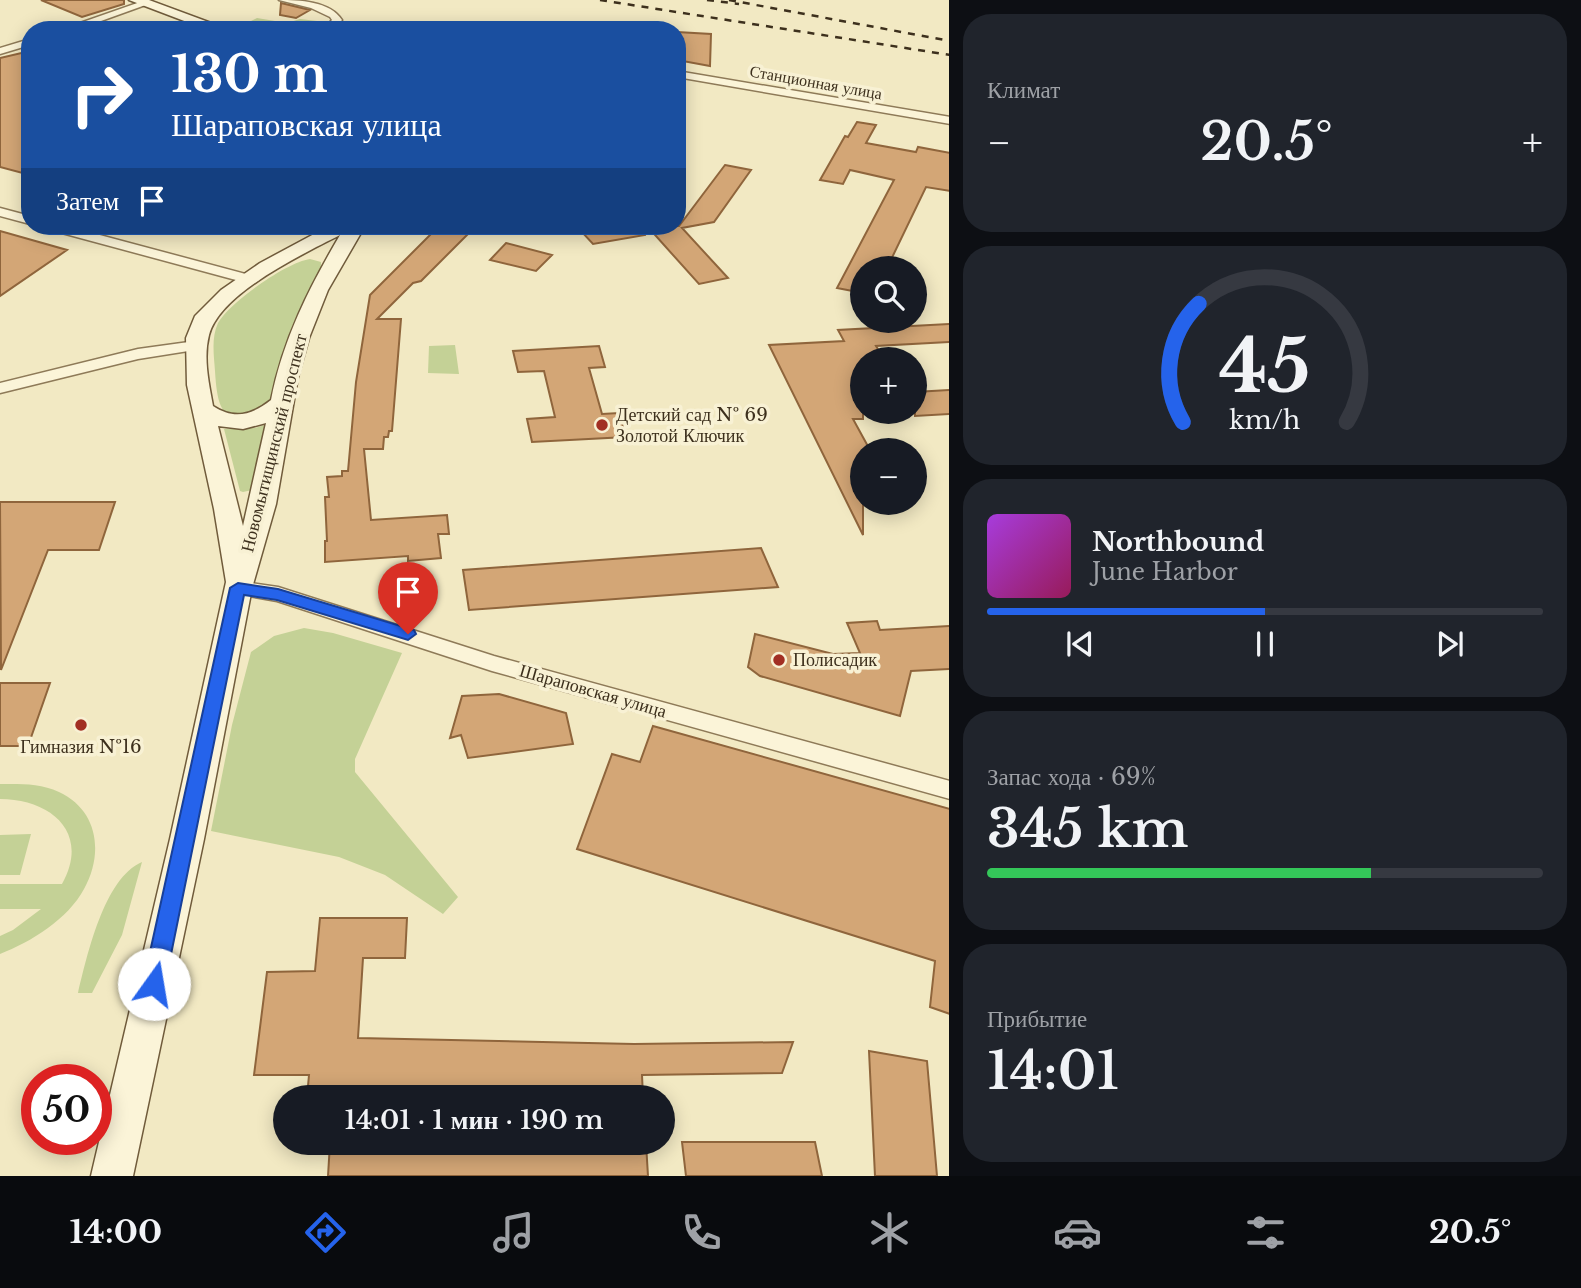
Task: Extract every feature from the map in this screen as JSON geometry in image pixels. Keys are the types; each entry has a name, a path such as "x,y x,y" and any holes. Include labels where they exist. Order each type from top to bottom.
{"main road":[{"path":"141,2 197,21"},
{"name":"Новомытищинский проспект","path":"238,588 227,510 203,409 197,334 208,313 282,260 328,235"},
{"name":"Новомытищинский проспект","path":"112,1176 192,814 238,588 263,504 282,403 298,338 331,264 349,235"},
{"path":"282,260 309,255 326,258 331,264"},
{"path":"203,409 219,421 244,422 260,418 282,403"}],"street":[{"path":"284,0 322,9 337,18 334,21"},
{"path":"89,21 141,2"},
{"path":"0,51 21,44"},
{"name":"Станционная улица","path":"686,76 949,121"},
{"path":"0,212 21,218"},
{"path":"85,235 252,280"},
{"path":"0,388 138,354 196,346"},
{"name":"Шараповская улица","path":"238,588 278,594 492,663 949,790"}],"green space":[{"path":"257,18 275,21 251,21"},
{"path":"310,259 321,262 321,267 292,327 274,401 247,414 229,415 219,402 217,389 214,335 218,323 224,314 260,284 288,267"},
{"path":"455,345 459,374 428,373 429,346"},
{"path":"268,424 252,490 240,491 224,429 255,428"},
{"path":"304,628 333,633 402,653 355,759 355,772 458,897 443,914 385,875 339,857 211,831 232,725 251,652 274,636"},
{"path":"0,784 45,787 72,800 89,821 95,847 90,875 77,900 48,928 0,954 0,936 13,930 41,909 0,909 0,884 62,884 70,865 72,849 61,822 35,805 0,799"},
{"path":"31,834 20,875 0,875 0,835"},
{"path":"142,862 122,935 92,993 78,993 92,940 107,901 117,884"}],"building":[{"path":"41,0 124,0 124,4 82,17"},
{"path":"281,3 310,10 296,18 280,15"},
{"path":"686,33 711,34 710,66 686,62"},
{"path":"21,53 21,173 0,167 0,58"},
{"path":"857,122 876,125 866,143 916,152 918,147 949,153 949,191 926,187 893,256 854,256 894,180 850,170 843,184 820,180 845,136 848,137"},
{"path":"725,165 751,170 714,222 686,227 686,217"},
{"path":"0,231 67,250 0,296"},
{"path":"686,232 728,278 699,284 655,235 686,235"},
{"path":"430,235 467,235 421,281 413,283 377,319 401,319 392,431 389,431 388,437 384,437 383,449 364,449 371,520 447,515 449,534 438,534 441,558 408,561 408,556 325,562 325,497 329,497 327,477 342,476 342,471 348,471 356,382 370,295"},
{"path":"585,235 645,235 593,244"},
{"path":"506,243 552,255 536,271 490,260"},
{"path":"850,263 850,290 837,288"},
{"path":"949,324 949,342 850,347 850,424 856,424 863,438 850,438 850,509 769,345 844,341 838,330 850,329 850,333 927,333 927,325"},
{"path":"599,346 605,367 589,368 602,414 619,413 626,437 532,442 527,419 555,417 544,371 518,372 513,351"},
{"path":"949,390 949,414 927,415 927,391"},
{"path":"0,502 115,502 99,550 48,550 1,670"},
{"path":"853,515 863,515 863,535"},
{"path":"761,548 778,587 469,610 463,570"},
{"path":"877,621 880,630 949,626 949,669 911,671 900,716 760,676 748,667 755,634 833,654 860,653 847,623"},
{"path":"0,683 50,683 28,746 0,746"},
{"path":"499,694 566,713 573,744 468,758 461,735 450,738 462,696"},
{"path":"653,726 949,809 949,1014 930,1007 935,961 577,849 612,754 640,762"},
{"path":"320,918 407,918 405,958 363,958 358,1038 634,1044 793,1042 782,1073 642,1075 642,1085 308,1085 309,1075 254,1075 267,972 315,971"},
{"path":"869,1051 927,1061 937,1176 875,1176"},
{"path":"682,1142 815,1142 822,1176 686,1176"},
{"path":"329,1155 647,1155 648,1176 328,1176"}],"railway":[{"path":"600,0 949,55"},
{"path":"707,0 739,4"},
{"path":"729,0 949,41"}],"place":[{"name":"Детский сад № 69 Золотой Ключик","path":"602,425"},
{"name":"Полисадик","path":"779,660"},
{"name":"Гимназия №16","path":"81,725"}],"route":[{"path":"154,984 238,588 278,594 408,634"}]}
